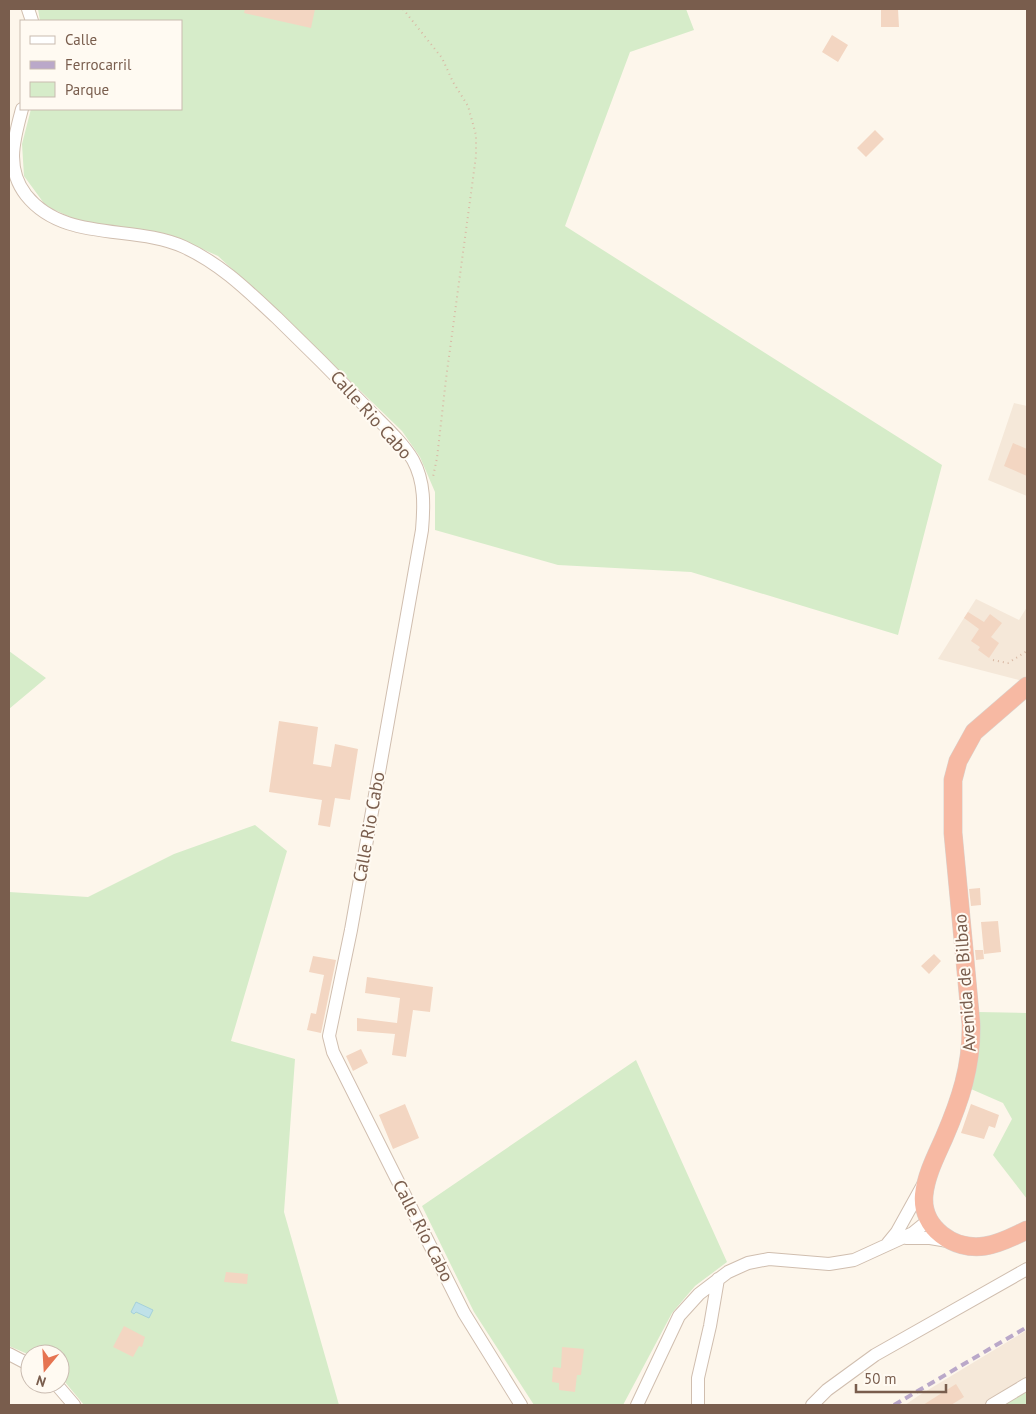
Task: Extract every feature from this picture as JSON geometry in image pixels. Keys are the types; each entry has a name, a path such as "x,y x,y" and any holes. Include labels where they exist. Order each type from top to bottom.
{"highway":[{"name":"Avenida de Bilbao","path":"928,1219 924,1199 930,1172 962,1093 971,1047 953,833 952,795 954,775 963,750 974,732 1027,686"},
{"path":"928,1219 942,1236 972,1247 985,1246 1027,1230"}],"street":[{"name":"Calle Rio Cabo","path":"22,110 14,141 12,170 26,195 50,217 78,227 182,246 215,263 243,286 325,364 396,439 413,460 421,484 424,498 422,530 351,930 329,1036 333,1052"},
{"name":"Calle Río Cabo","path":"333,1052 464,1313 521,1405"},
{"path":"893,1239 930,1172"},
{"path":"637,1405 679,1316 699,1294 718,1279 739,1266 769,1259 829,1264 848,1262 866,1256 893,1239 913,1233 928,1219"},
{"path":"893,1239 920,1238 956,1242"},
{"path":"812,1405 832,1385 876,1355 1027,1269"},
{"path":"698,1405 698,1378 718,1279"},
{"path":"992,1405 1027,1384"},
{"path":"65,1394 74,1405"}],"path":[{"path":"403,9 442,58 453,82 468,106 476,135 474,173 437,458 432,482"},
{"path":"993,660 1008,663 1027,651"}],"shaded area":[{"path":"1014,403 1027,406 1027,496 988,480"},
{"path":"976,599 1019,620 1027,607 1027,682 938,659"},
{"path":"1027,1330 1027,1405 905,1405 918,1396"}],"green space":[{"path":"38,9 686,9 694,30 630,52 565,226 942,465 898,635 691,572 558,565 435,530 435,492 420,457 402,431 218,256 180,239 79,221 46,206 24,176 22,144 31,110 182,110 182,20 40,20"},
{"path":"9,651 46,678 9,709"},
{"path":"255,825 287,851 231,1041 295,1059 284,1212 339,1405 84,1405 70,1388 70,1344 20,1344 20,1351 9,1346 9,892 88,897 174,854"},
{"path":"978,1012 1027,1013 1027,1199 993,1155 1012,1119 1003,1103 971,1089 977,1066"},
{"path":"636,1060 727,1262 695,1286 672,1313 623,1405 534,1405 474,1312 422,1206"},
{"path":"1027,1390 1027,1405 1001,1405"}],"water":[{"path":"136,1302 153,1310 149,1318 136,1312 134,1314 131,1312"}],"building":[{"path":"245,9 315,9 311,28 244,13"},
{"path":"881,9 898,9 899,27 881,27"},
{"path":"832,35 848,45 838,62 822,52"},
{"path":"875,130 884,139 866,157 857,148"},
{"path":"1013,443 1027,449 1027,476 1004,466"},
{"path":"968,612 984,622 990,614 1002,623 991,637 999,643 989,658 978,650 980,647 971,641 979,629 964,618"},
{"path":"279,721 318,727 313,764 331,767 335,744 358,749 350,800 335,798 330,827 318,825 322,800 269,792"},
{"path":"980,888 981,905 971,906 969,889"},
{"path":"998,921 1001,952 984,954 981,922"},
{"path":"975,950 983,950 984,959 976,960"},
{"path":"934,954 941,961 929,974 921,966"},
{"path":"313,956 336,960 321,1033 307,1030 311,1013 316,1014 324,975 309,972"},
{"path":"367,977 433,987 430,1012 413,1010 406,1057 392,1055 395,1034 357,1031 357,1018 397,1023 400,998 365,993"},
{"path":"361,1049 368,1063 353,1071 346,1056"},
{"path":"405,1104 419,1138 393,1149 379,1115"},
{"path":"971,1104 999,1115 995,1128 989,1126 984,1139 961,1133"},
{"path":"226,1272 248,1274 247,1284 224,1282"},
{"path":"124,1326 145,1337 142,1347 139,1346 133,1357 113,1347"},
{"path":"562,1347 584,1349 581,1375 577,1375 575,1392 559,1390 559,1383 552,1382 553,1367 561,1368"},
{"path":"956,1384 964,1397 951,1405 923,1405"}],"railway":[{"path":"894,1405 1027,1327"}]}
